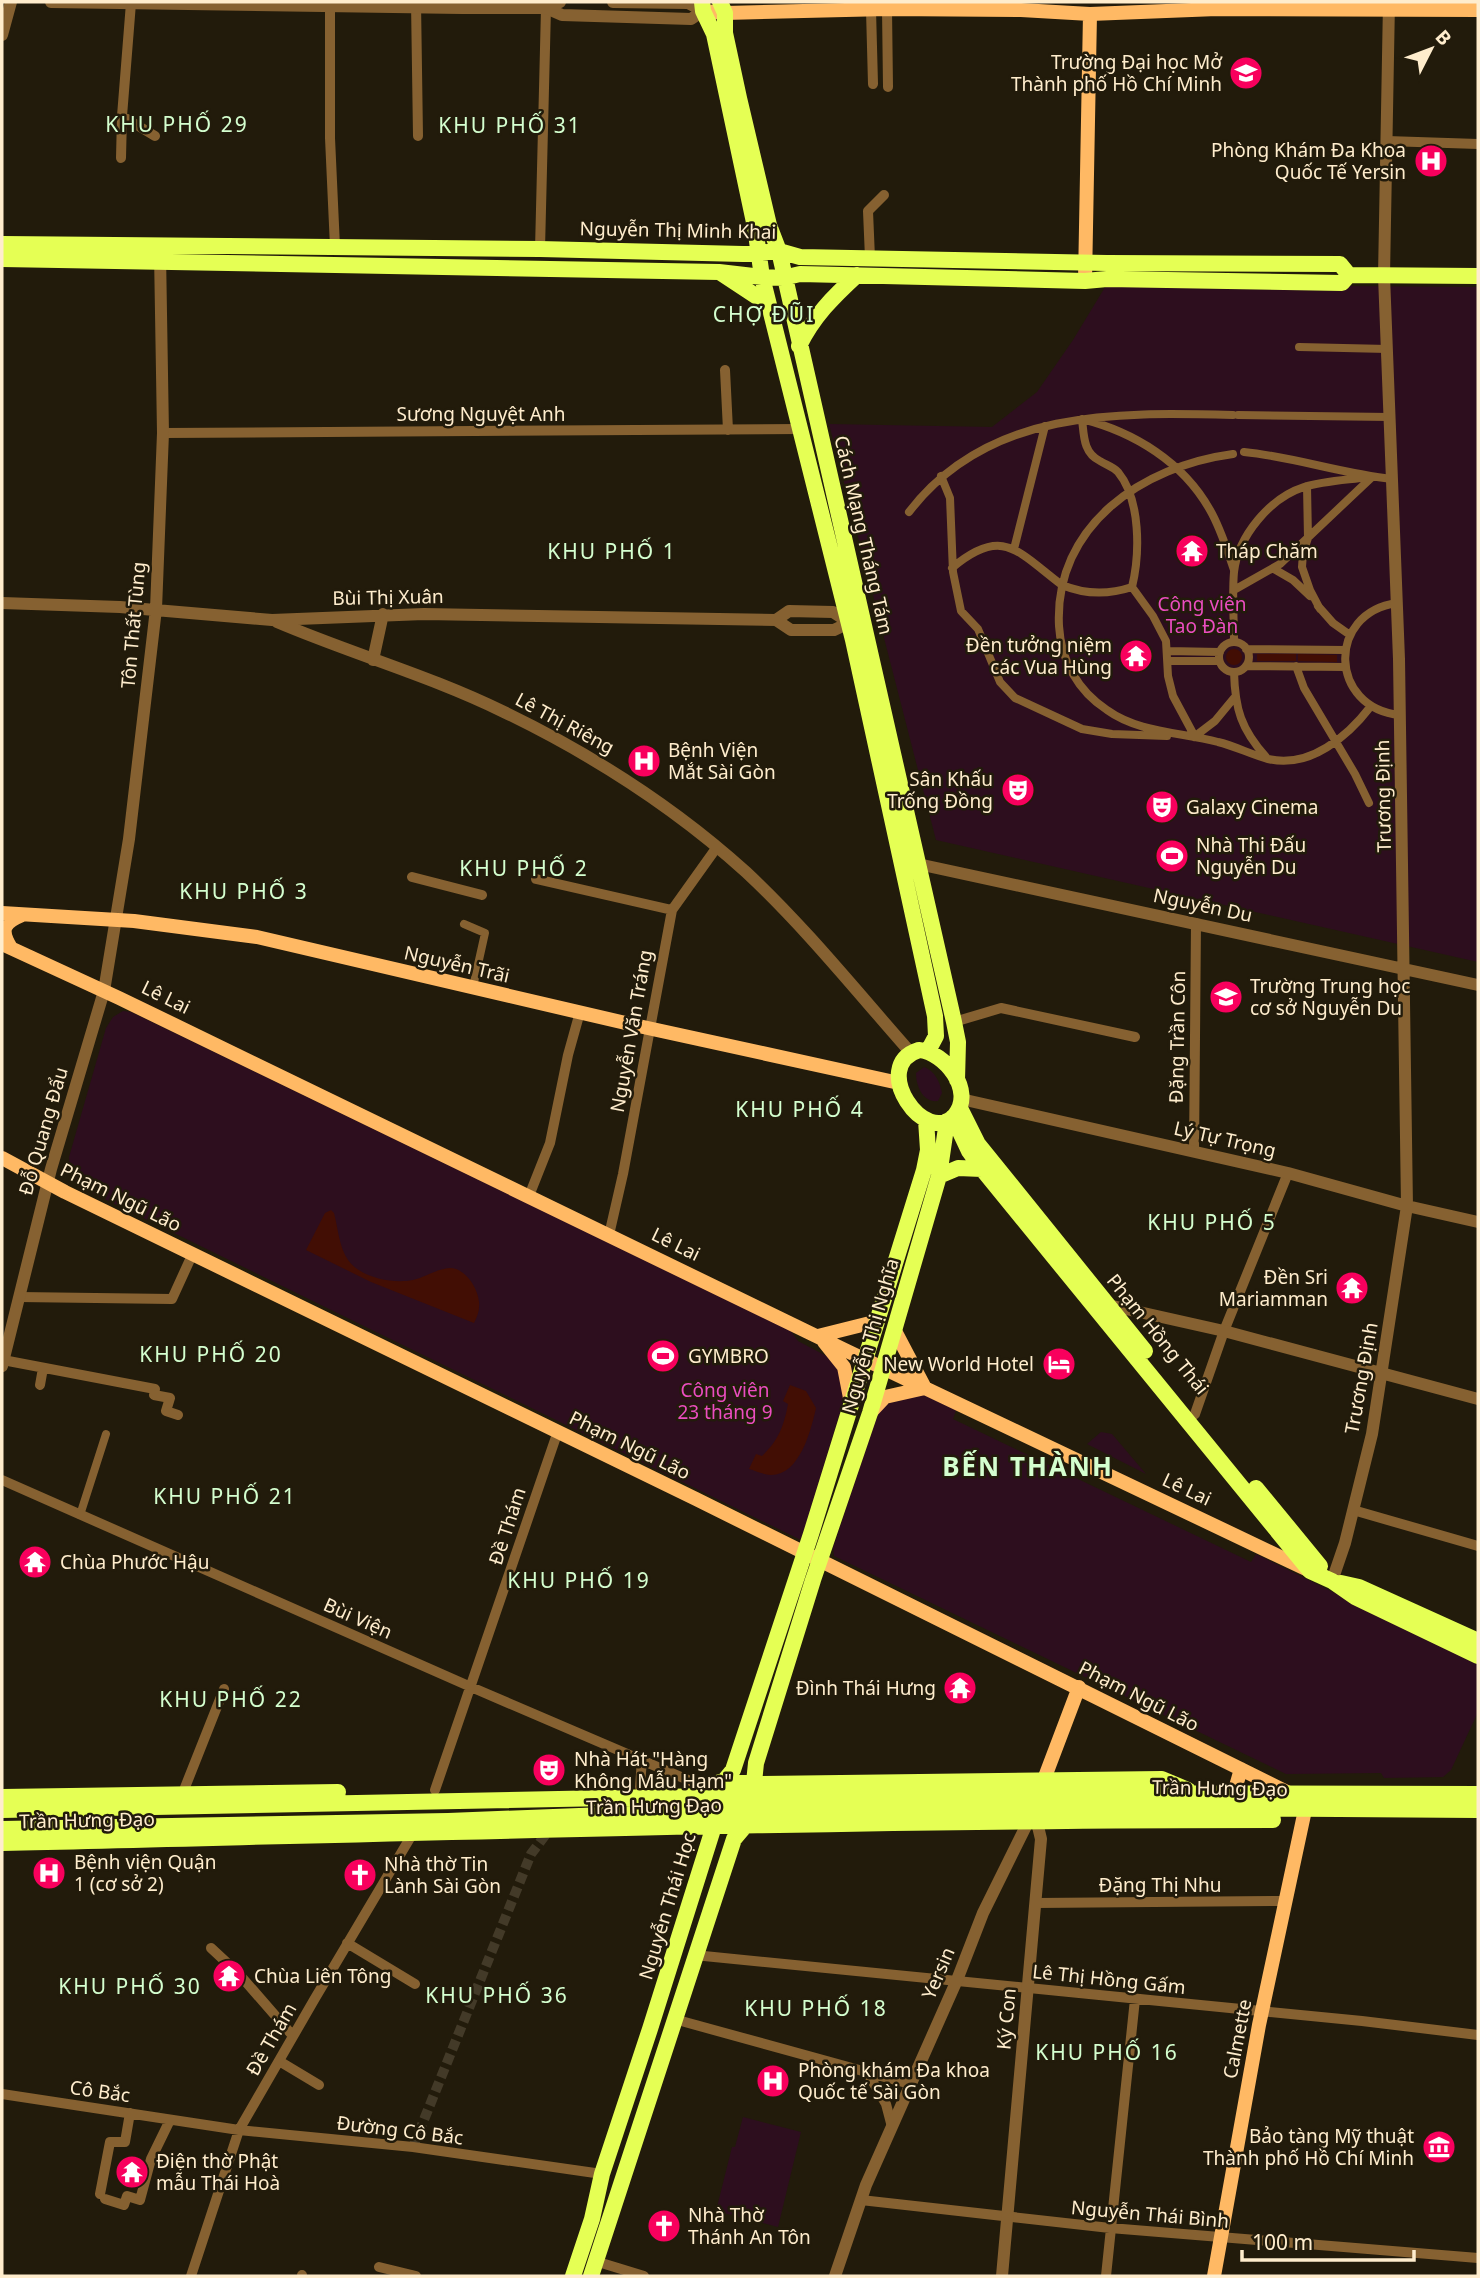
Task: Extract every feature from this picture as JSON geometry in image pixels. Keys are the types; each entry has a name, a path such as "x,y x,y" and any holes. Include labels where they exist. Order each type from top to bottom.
{"main road":[{"path":"702,6 871,10 1389,6 1478,10"},
{"name":"Cách Mạng Tháng Tám","path":"702,6 714,34 755,227 757,252 768,303 800,429 855,620 918,864 958,1042 957,1080"},
{"name":"Cách Mạng Tháng Tám","path":"722,7 738,93 769,225 779,251 935,1016 936,1036 928,1051"},
{"path":"1085,281 1090,8"},
{"name":"Nguyễn Thị Minh Khai","path":"2,244 540,268 719,272 783,278 800,274 1085,281 1107,279 1342,283 1349,275"},
{"name":"Nguyễn Thị Minh Khai","path":"2,259 335,247 743,254 779,251 800,257 1340,264 1349,275 1478,276"},
{"path":"540,249 540,268"},
{"path":"719,272 768,303"},
{"path":"799,346 809,325 820,311 857,275"},
{"name":"Nguyễn Trãi","path":"2,913 115,919 257,937 899,1083"},
{"path":"7,946 4,938 5,927 11,920 22,915"},
{"name":"Lê Lai","path":"7,946 104,990 925,1388 1332,1581 1355,1597 1478,1656"},
{"path":"928,1051 945,1062 957,1080 955,1111 939,1123 926,1120 912,1109 899,1083 901,1065 911,1053 928,1051"},
{"name":"Phạm Hồng Thái","path":"955,1111 969,1151 982,1169 1332,1581"},
{"name":"Phạm Hồng Thái","path":"955,1111 1310,1571"},
{"name":"Nguyễn Thị Nghĩa","path":"812,1556 870,1413 955,1111"},
{"name":"Nguyễn Thị Nghĩa","path":"812,1556 851,1403 924,1170 928,1150 926,1120"},
{"name":"Phạm Ngũ Lão","path":"2,1158 48,1183 1079,1687 1289,1793"},
{"path":"939,1175 958,1168 982,1169"},
{"path":"851,1403 844,1367 818,1336 878,1321"},
{"path":"870,1413 885,1397 925,1388 894,1329"},
{"name":"Nguyễn Thái Học","path":"593,2269 694,1955 734,1839 751,1804 756,1763 812,1556"},
{"name":"Nguyễn Thái Học","path":"573,2276 592,2219 602,2174 721,1804 812,1556"},
{"name":"Lê Lai","path":"1332,1581 1359,1587 1478,1641"},
{"name":"Yersin","path":"1036,1804 1079,1687"},
{"path":"756,1763 776,1783"},
{"path":"1234,1793 1241,1769"},
{"name":"Trần Hưng Đạo","path":"2,1829 30,1835 626,1821 721,1804 751,1804 776,1783 811,1803 964,1801 1036,1804 1161,1779 1194,1793 1478,1794"},
{"name":"Trần Hưng Đạo","path":"2,1810 13,1801 102,1802 640,1792 702,1786 721,1804"},
{"name":"Trần Hưng Đạo","path":"640,1792 721,1804 964,1801 1305,1810 1478,1810"},
{"path":"416,1827 432,1796"},
{"path":"178,1832 181,1800"},
{"name":"Calmette","path":"1214,2276 1262,2012 1305,1810"},
{"name":"Trần Hưng Đạo","path":"2,1843 30,1835"},
{"path":"656,2012 674,2019"}],"street":[{"path":"2,36 11,2"},
{"path":"51,2 461,5 546,8 562,15 691,19 702,6 688,3 612,2"},
{"path":"546,8 560,2"},
{"path":"121,158 131,3"},
{"path":"416,4 418,136"},
{"path":"330,5 330,138 335,247"},
{"name":"Trương Định","path":"1332,1581 1372,1434 1407,1206 1400,715 1384,276 1389,6"},
{"path":"540,249 546,8"},
{"path":"887,9 888,87"},
{"path":"871,10 873,84"},
{"path":"122,116 155,136"},
{"path":"1387,141 1478,144"},
{"path":"870,258 869,211 884,195"},
{"name":"Tôn Thất Tùng","path":"104,990 130,830 156,609 163,433 160,253"},
{"path":"1299,347 1388,349"},
{"path":"725,370 728,430"},
{"path":"909,512 941,476 966,458 995,443 1045,426 1082,419 1143,414 1390,416"},
{"path":"1082,419 1112,428 1140,441 1161,455 1195,488 1210,510 1234,570"},
{"path":"1082,419 1088,451 1096,460 1118,472 1128,492 1137,534 1138,558 1132,587 1160,629 1168,656 1173,696 1195,737"},
{"path":"1014,549 1045,426"},
{"name":"Sương Nguyệt Anh","path":"163,433 800,429"},
{"path":"1244,452 1295,459 1370,477 1393,479"},
{"path":"1233,454 1202,459 1173,468 1128,492 1104,512 1085,535 1062,585 1059,616 1065,660 1080,685 1098,704 1118,717 1156,730 1232,745 1268,759 1302,758 1336,742 1371,706"},
{"path":"941,476 950,498 953,568 961,611 978,629 1000,682 1015,698 1065,723 1098,733 1195,737 1215,720 1234,698"},
{"path":"1234,642 1234,570 1243,544 1265,512 1282,498 1307,486 1370,477"},
{"path":"1234,590 1274,569 1370,477"},
{"path":"1307,486 1308,538 1302,560 1304,574 1320,608"},
{"path":"953,568 988,545 1003,545 1014,549 1062,585 1080,591 1100,594 1132,587"},
{"path":"1274,569 1302,587 1333,623 1350,635"},
{"name":"Bùi Thị Xuân","path":"2,603 59,603 156,609 272,620 383,614 776,620 791,631 834,630 855,620"},
{"path":"1397,603 1371,611 1357,624 1345,650 1345,667 1355,691 1371,706 1383,712 1400,715"},
{"name":"Bùi Thị Xuân","path":"776,620 789,611 833,612 855,620"},
{"path":"373,660 383,614"},
{"name":"Lê Thị Riêng","path":"272,620 465,694 568,745 640,789 746,872 806,932 911,1053"},
{"path":"1345,650 1246,649 1234,642 1225,645 1220,657 1225,669 1234,672 1246,666 1345,667"},
{"path":"1246,649 1249,657 1246,666"},
{"path":"1168,656 1220,657"},
{"path":"1296,666 1304,688 1369,803"},
{"path":"1234,672 1234,698 1240,719 1268,759"},
{"name":"Nguyễn Văn Tráng","path":"609,1235 623,1174 672,910 717,847"},
{"name":"Nguyễn Du","path":"918,864 1478,985"},
{"path":"412,877 482,895"},
{"path":"536,878 672,910"},
{"name":"Đặng Trần Côn","path":"1194,1151 1196,923"},
{"path":"464,924 485,933 473,987"},
{"name":"Ðỗ Quang Ðẩu","path":"3,1363 8,1315 19,1297 48,1183 104,990"},
{"path":"954,1022 1001,1008 1135,1038"},
{"path":"529,1196 550,1143 580,1012"},
{"name":"Lý Tự Trọng","path":"955,1111 1194,1151 1478,1222"},
{"path":"1191,1417 1287,1173"},
{"path":"19,1297 172,1299 193,1254"},
{"path":"1108,1306 1224,1331 1478,1399"},
{"path":"3,1363 155,1389 154,1395 170,1398 166,1411 178,1415"},
{"path":"40,1385 43,1368"},
{"name":"Ðề Thám","path":"432,1796 558,1431"},
{"path":"80,1515 106,1434"},
{"name":"Bùi Viện","path":"2,1480 702,1786"},
{"path":"1353,1510 1478,1546"},
{"path":"181,1800 224,1689"},
{"path":"640,1792 642,1759"},
{"name":"Ký Con","path":"1002,2276 1041,1839 1036,1804"},
{"name":"Yersin","path":"835,2276 861,2200 910,2084 957,1980 983,1913 1036,1804"},
{"name":"Ðề Thám","path":"191,2276 239,2130 416,1827"},
{"name":"Ðặng Thị Nhu","path":"1036,1903 1284,1901"},
{"path":"347,1943 415,1984"},
{"path":"211,1948 239,1974 293,2036"},
{"name":"Lê Thị Hồng Gấm","path":"694,1955 1362,2021 1478,2035"},
{"path":"1106,2276 1135,2000"},
{"path":"674,2019 910,2084"},
{"path":"279,2061 319,2085"},
{"path":"867,2072 886,2104 892,2127"},
{"name":"Cô Bắc","path":"2,2094 193,2123"},
{"path":"130,2113 125,2142 110,2143 102,2197 124,2205 127,2196 140,2200 151,2159 170,2120"},
{"name":"Đường Cô Bắc","path":"193,2123 413,2147 602,2174"},
{"name":"Nguyễn Thái Bình","path":"861,2200 1110,2228 1478,2258"},
{"path":"379,2267 416,2276"},
{"path":"593,2269 644,2276"}],"green space":[{"name":"Công viên Tao Đàn","path":"1110,279 1478,287 1478,962 936,840 829,424 992,427 1037,392"},
{"name":"Công viên 23 tháng 9","path":"123,1011 131,1012 790,1330 798,1341 834,1360 846,1393 801,1540 78,1186 70,1175 69,1157 106,1028 113,1017"},
{"path":"924,1067 934,1074 938,1081 942,1093 938,1101 928,1099 919,1088 916,1073"},
{"path":"922,1394 956,1410 953,1419 1251,1562 1256,1554 1478,1664 1478,1712 1451,1770 1443,1777 1384,1778 1381,1773 1286,1774 834,1556 833,1548 879,1409 883,1405"},
{"path":"1101,1432 1112,1434 1146,1474 1087,1444"},
{"path":"743,2117 801,2132 778,2227 716,2211 732,2147 735,2147"}],"shaded area":[{"path":"1234,649 1242,657 1234,665 1226,657"},
{"path":"1257,654 1296,654 1296,661 1257,661"},
{"path":"1298,654 1337,655 1337,662 1298,661"},
{"path":"331,1210 345,1255 354,1266 369,1275 405,1281 450,1268 461,1271 473,1285 478,1297 479,1311 474,1323 371,1282 306,1250 325,1213"},
{"path":"790,1385 806,1391 816,1408 802,1450 790,1468 781,1473 769,1475 749,1469 756,1454 762,1456 780,1433 788,1404 783,1401"}],"tunnel":[{"path":"413,2147 531,1854 549,1830"}],"place":[{"name":"Trường Đại học Mở Thành phố Hồ Chí Minh","path":"1246,73"},
{"name":"Phòng Khám Đa Khoa Quốc Tế Yersin","path":"1431,161"},
{"name":"Tháp Chăm","path":"1192,551"},
{"name":"Đền tưởng niệm các Vua Hùng","path":"1136,656"},
{"name":"Bệnh Viện Mắt Sài Gòn","path":"644,761"},
{"name":"Sân Khấu Trống Đồng","path":"1018,790"},
{"name":"Galaxy Cinema","path":"1162,807"},
{"name":"Nhà Thi Đấu Nguyễn Du","path":"1172,856"},
{"name":"Trường Trung học cơ sở Nguyễn Du","path":"1226,997"},
{"name":"Đền Sri Mariamman","path":"1352,1288"},
{"name":"GYMBRO","path":"663,1356"},
{"name":"New World Hotel","path":"1059,1364"},
{"name":"Chùa Phước Hậu","path":"35,1562"},
{"name":"Đình Thái Hưng","path":"960,1688"},
{"name":"Nhà Hát \"Hàng Không Mẫu Hạm\"","path":"549,1770"},
{"name":"Bệnh viện Quận 1 (cơ sở 2)","path":"49,1873"},
{"name":"Nhà thờ Tin Lành Sài Gòn","path":"360,1875"},
{"name":"Chùa Liên Tông","path":"229,1976"},
{"name":"Phòng khám Đa khoa Quốc tế Sài Gòn","path":"773,2081"},
{"name":"Bảo tàng Mỹ thuật Thành phố Hồ Chí Minh","path":"1439,2147"},
{"name":"Điện thờ Phật mẫu Thái Hoà","path":"132,2172"},
{"name":"Nhà Thờ Thánh An Tôn","path":"664,2226"}],"district":[{"name":"KHU PHỐ 29","path":"177,125"},
{"name":"KHU PHỐ 31","path":"510,126"},
{"name":"CHỢ ĐŨI","path":"764,315"},
{"name":"KHU PHỐ 1","path":"612,552"},
{"name":"KHU PHỐ 2","path":"524,869"},
{"name":"KHU PHỐ 3","path":"244,892"},
{"name":"KHU PHỐ 4","path":"800,1110"},
{"name":"KHU PHỐ 5","path":"1212,1223"},
{"name":"KHU PHỐ 20","path":"211,1355"},
{"name":"BẾN THÀNH","path":"1028,1467"},
{"name":"KHU PHỐ 21","path":"225,1497"},
{"name":"KHU PHỐ 19","path":"579,1581"},
{"name":"KHU PHỐ 22","path":"231,1700"},
{"name":"KHU PHỐ 30","path":"130,1987"},
{"name":"KHU PHỐ 36","path":"497,1996"},
{"name":"KHU PHỐ 18","path":"816,2009"},
{"name":"KHU PHỐ 16","path":"1107,2053"}]}
